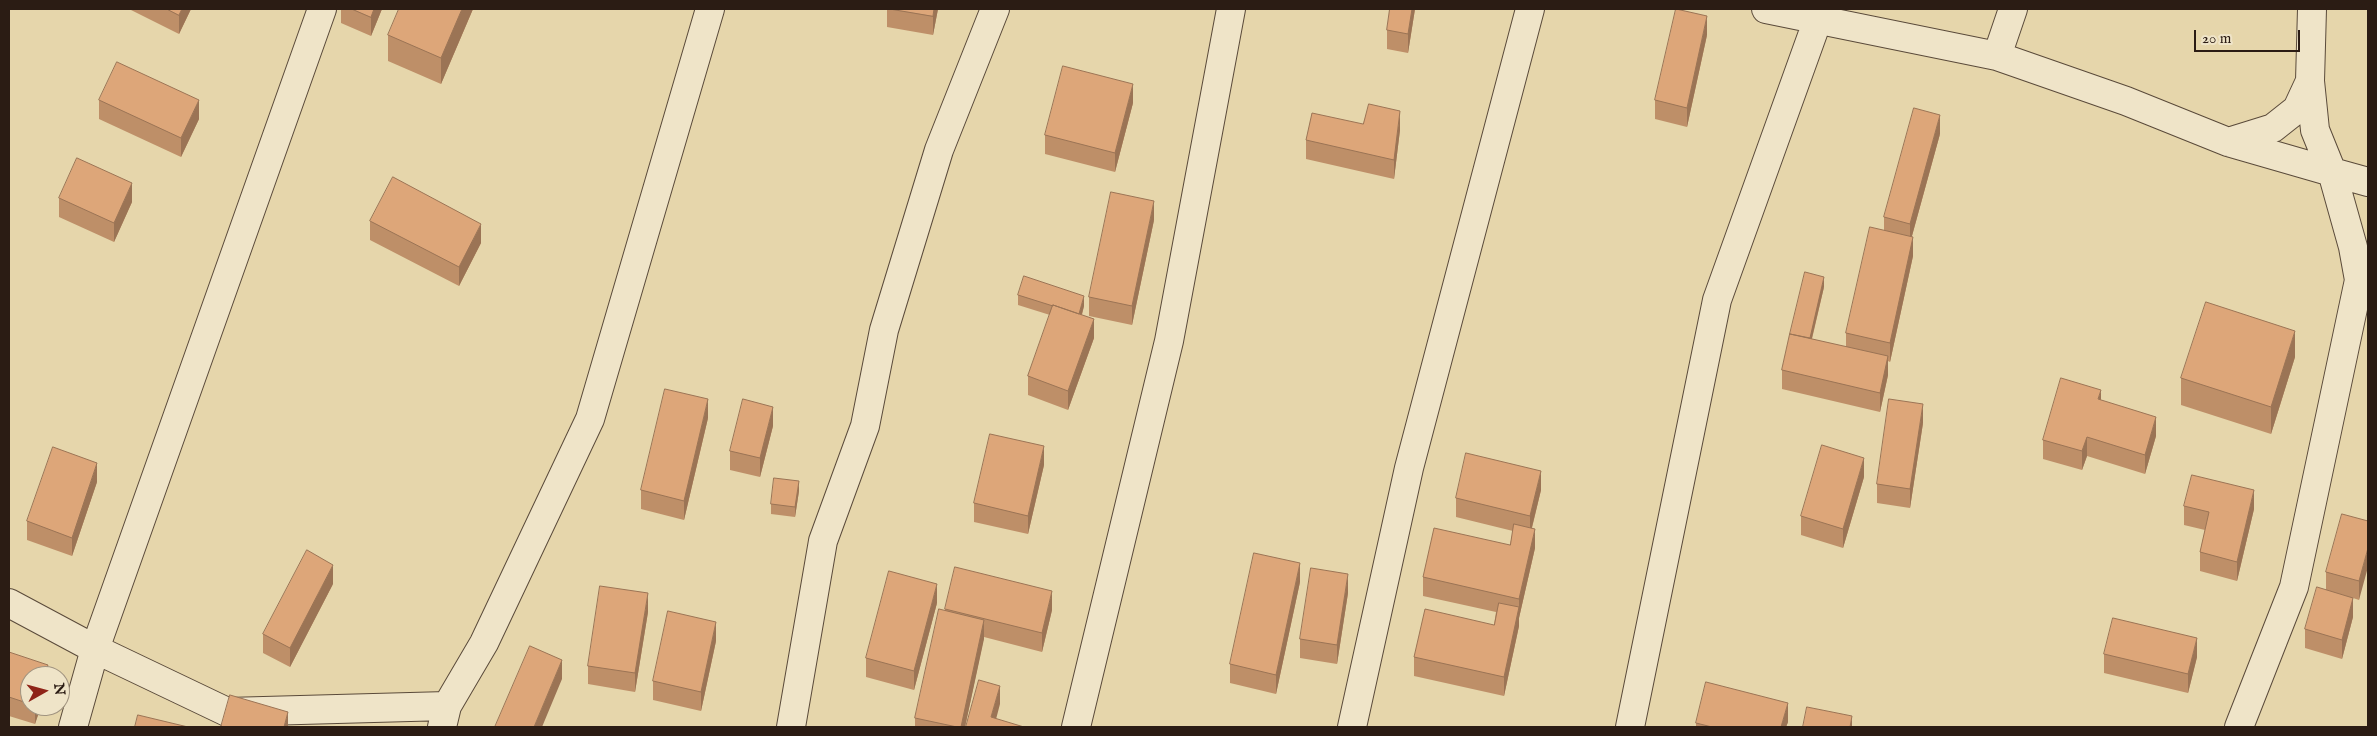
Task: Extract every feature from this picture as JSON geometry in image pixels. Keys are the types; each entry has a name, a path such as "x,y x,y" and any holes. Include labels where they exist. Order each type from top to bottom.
{"street":[{"path":"73,727 95,649 322,9"},
{"path":"9,603 95,649 228,712 445,717 484,643 590,419 710,9"},
{"path":"791,727 822,541 864,426 884,330 939,150 995,9"},
{"path":"1077,727 1169,341 1231,9"},
{"path":"1352,727 1409,468 1530,9"},
{"path":"1766,9 1818,14 1997,56 2126,100 2228,142 2368,182"},
{"path":"1997,56 2013,9"},
{"path":"2240,727 2294,587 2359,280 2353,247 2332,172 2315,130 2310,81 2312,9"},
{"path":"1630,727 1717,300 1818,14"},
{"path":"2228,142 2273,128 2297,110 2310,81"}],"building":[{"path":"167,9 182,9 179,15"},
{"path":"352,9 374,9 371,17"},
{"path":"399,9 462,9 441,58 388,35"},
{"path":"890,9 934,9 933,16"},
{"path":"1390,9 1412,9 1408,34 1387,30"},
{"path":"1676,9 1707,16 1687,108 1655,100"},
{"path":"117,62 199,100 181,138 99,100"},
{"path":"1063,66 1133,84 1115,153 1045,135"},
{"path":"1369,104 1400,111 1394,160 1306,140 1312,113 1363,124"},
{"path":"1914,108 1940,115 1910,224 1884,217"},
{"path":"77,158 132,183 114,223 59,198"},
{"path":"393,177 481,224 459,267 370,221"},
{"path":"1111,192 1154,201 1132,306 1089,297"},
{"path":"1870,227 1913,237 1890,343 1846,333"},
{"path":"1805,272 1824,277 1810,338 1790,334"},
{"path":"1024,276 1084,296 1079,314 1018,295"},
{"path":"2206,302 2295,331 2271,407 2181,378"},
{"path":"1053,305 1094,319 1068,391 1028,376"},
{"path":"1790,334 1888,356 1880,393 1782,370"},
{"path":"2061,378 2101,390 2098,399 2156,417 2145,455 2087,437 2082,451 2043,440"},
{"path":"665,389 708,399 684,501 641,490"},
{"path":"743,399 773,407 760,458 730,451"},
{"path":"1889,399 1923,404 1910,489 1877,484"},
{"path":"990,434 1044,446 1028,516 974,503"},
{"path":"1822,445 1864,458 1843,529 1801,516"},
{"path":"53,447 97,463 72,538 27,521"},
{"path":"1466,453 1541,471 1530,516 1456,498"},
{"path":"2192,475 2254,490 2237,562 2200,552 2209,512 2184,506"},
{"path":"774,478 799,481 795,507 771,504"},
{"path":"2342,514 2368,521 2368,548 2359,581 2326,572"},
{"path":"1514,524 1535,529 1519,599 1423,577 1434,528 1510,545"},
{"path":"307,550 333,565 290,648 263,634"},
{"path":"1254,553 1300,563 1276,675 1230,664"},
{"path":"955,567 1052,591 1042,633 945,609"},
{"path":"1311,568 1348,574 1337,645 1300,639"},
{"path":"889,571 937,584 914,671 866,658"},
{"path":"600,586 648,593 635,673 588,666"},
{"path":"2317,587 2353,598 2342,640 2305,629"},
{"path":"1499,603 1519,607 1504,677 1414,657 1425,609 1494,625"},
{"path":"939,609 984,620 961,727 915,718"},
{"path":"668,611 716,622 701,692 653,681"},
{"path":"2113,618 2197,638 2188,674 2104,654"},
{"path":"530,646 562,660 534,727 495,727"},
{"path":"9,652 48,665 20,666 20,701 9,697"},
{"path":"979,680 1000,686 991,717 1024,727 966,727"},
{"path":"1706,682 1788,703 1781,727 1712,727 1696,723"},
{"path":"230,695 288,712 284,727 221,727"},
{"path":"1807,707 1852,716 1850,727 1803,727"},
{"path":"138,715 188,727 135,727"}]}
